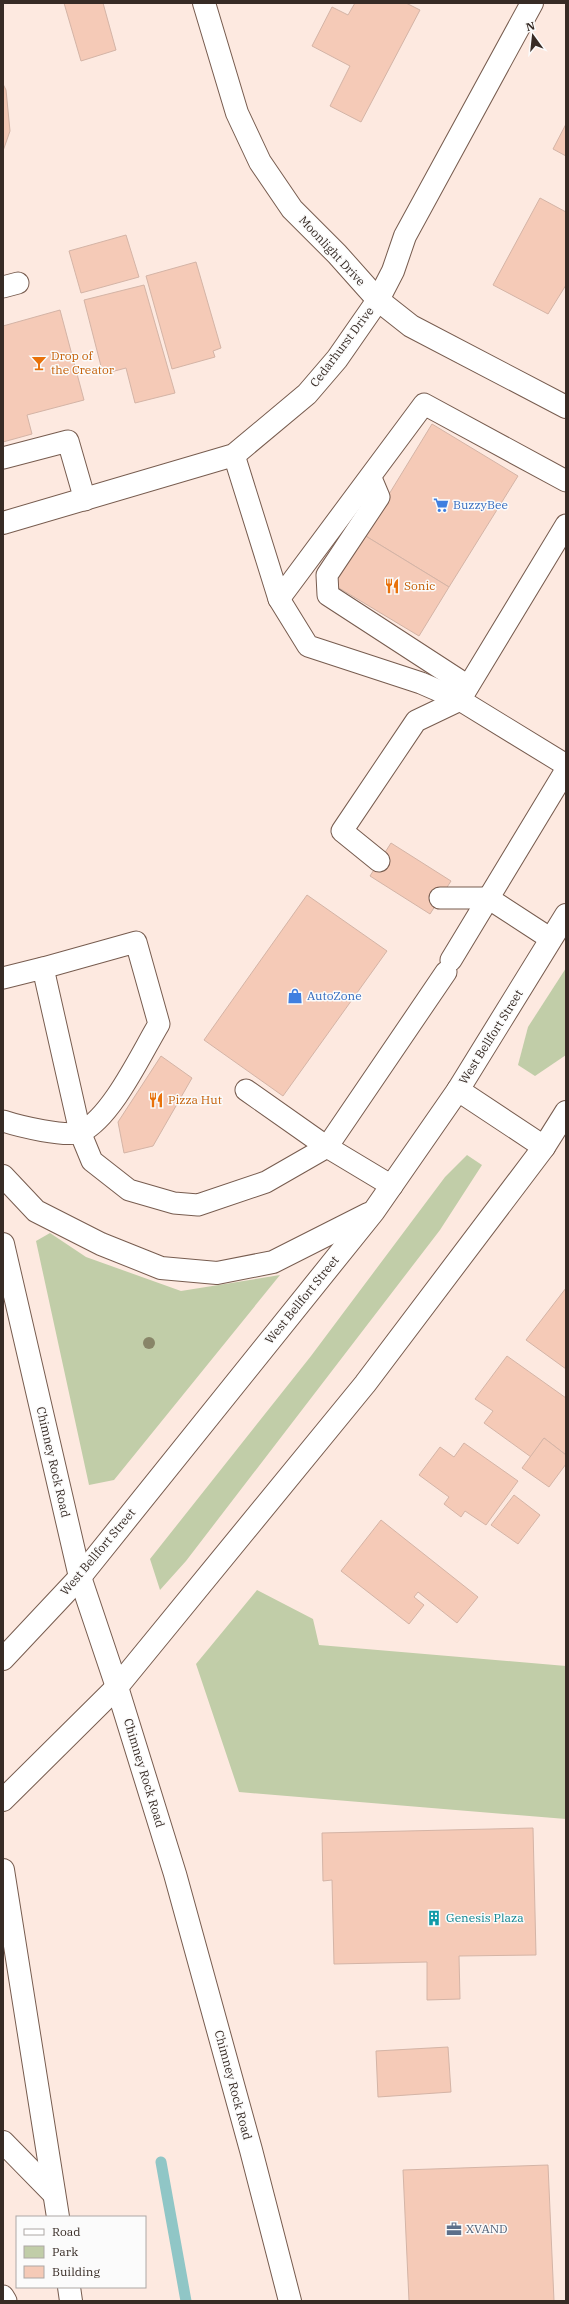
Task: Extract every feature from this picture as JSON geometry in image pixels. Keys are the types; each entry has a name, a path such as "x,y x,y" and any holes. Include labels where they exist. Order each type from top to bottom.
{"main road":[{"name":"Moonlight Drive","path":"204,3 237,114 260,162 292,209 337,254 378,300 411,326 566,407"},
{"name":"Cedarhurst Drive","path":"3,523 234,456 307,394 337,359 378,300 393,270 405,236 532,3"},
{"name":"West Bellfort Street","path":"3,1659 80,1577 374,1211 458,1090 566,915"},
{"path":"458,1090 544,1147"},
{"path":"3,1800 117,1687 365,1384 544,1147 566,1112"},
{"path":"3,1176 36,1210 75,1232 161,1268 201,1272 217,1273 273,1262 374,1211"},
{"name":"Chimney Rock Road","path":"3,1244 80,1577 117,1687 174,1874 251,2150 290,2301"},
{"path":"3,1870 58,2216"},
{"path":"3,2142 54,2194"},
{"path":"69,2288 71,2301"}],"lane":[{"path":"279,599 371,478 424,404 566,481"},
{"path":"3,458 68,441 85,500"},
{"path":"234,456 279,599 308,646 421,683 464,693"},
{"path":"371,478 379,497 327,575 328,595 566,765"},
{"path":"380,861 342,831 416,721 464,693 566,525"},
{"path":"43,968 80,1132 92,1161 129,1190 174,1203 198,1206 266,1182 326,1147 449,966 488,898 566,770"},
{"path":"440,898 488,898 551,939"},
{"path":"3,978 136,942 159,1024 107,1112 80,1132 46,1132 3,1120"},
{"path":"246,1090 326,1147 392,1186"},
{"path":"3,2296 6,2301"}],"green space":[{"path":"566,968 566,1055 535,1076 518,1065 528,1027"},
{"path":"467,1155 482,1165 440,1230 186,1561 160,1590 150,1559 311,1356 445,1177"},
{"path":"50,1233 86,1257 181,1291 280,1275 114,1480 89,1485 36,1241"},
{"path":"257,1590 313,1619 319,1645 566,1666 566,1819 239,1792 196,1664"}],"building":[{"path":"64,3 103,3 116,50 81,61"},
{"path":"355,3 406,3 420,10 361,122 330,106 350,66 312,46 332,7 348,15"},
{"path":"3,84 6,90 10,131 3,151"},
{"path":"566,124 566,156 553,149"},
{"path":"540,198 566,212 566,285 548,314 493,285"},
{"path":"126,235 139,277 81,293 69,251"},
{"path":"196,262 221,348 213,351 215,357 172,369 146,276"},
{"path":"144,285 175,393 135,403 126,368 103,374 84,300"},
{"name":"Drop of the Creator","path":"60,310 84,400 27,415 32,434 3,442 3,326"},
{"name":"BuzzyBee","path":"432,424 518,476 449,587 364,535"},
{"name":"Sonic","path":"364,535 449,587 419,636 334,585"},
{"path":"391,843 451,881 430,914 370,876"},
{"name":"AutoZone","path":"307,895 387,951 283,1096 204,1040"},
{"name":"Pizza Hut","path":"161,1056 192,1078 153,1146 124,1153 118,1122"},
{"path":"566,1288 566,1369 526,1340"},
{"path":"507,1356 566,1398 566,1455 544,1438 531,1457 484,1423 493,1411 475,1399"},
{"path":"544,1438 566,1455 566,1464 549,1487 522,1468"},
{"path":"464,1443 518,1481 486,1525 465,1511 461,1517 444,1504 449,1497 419,1475 440,1447 454,1457"},
{"path":"514,1495 540,1515 518,1544 491,1525"},
{"path":"381,1520 478,1597 457,1623 418,1592 414,1597 424,1605 409,1624 341,1571"},
{"name":"Genesis Plaza","path":"533,1828 536,1955 459,1956 460,1999 427,2000 427,1962 334,1964 332,1880 323,1881 322,1833"},
{"path":"448,2047 451,2092 378,2097 376,2051"},
{"path":"548,2165 554,2301 409,2301 403,2170"}],"waterway":[{"path":"161,2162 186,2301"}],"place":[{"name":"Drop of the Creator","path":"39,363"},
{"name":"BuzzyBee","path":"441,505"},
{"name":"Sonic","path":"392,586"},
{"name":"AutoZone","path":"295,996"},
{"name":"Pizza Hut","path":"156,1100"},
{"name":"Genesis Plaza","path":"434,1918"},
{"name":"XVAND","path":"454,2229"}]}
